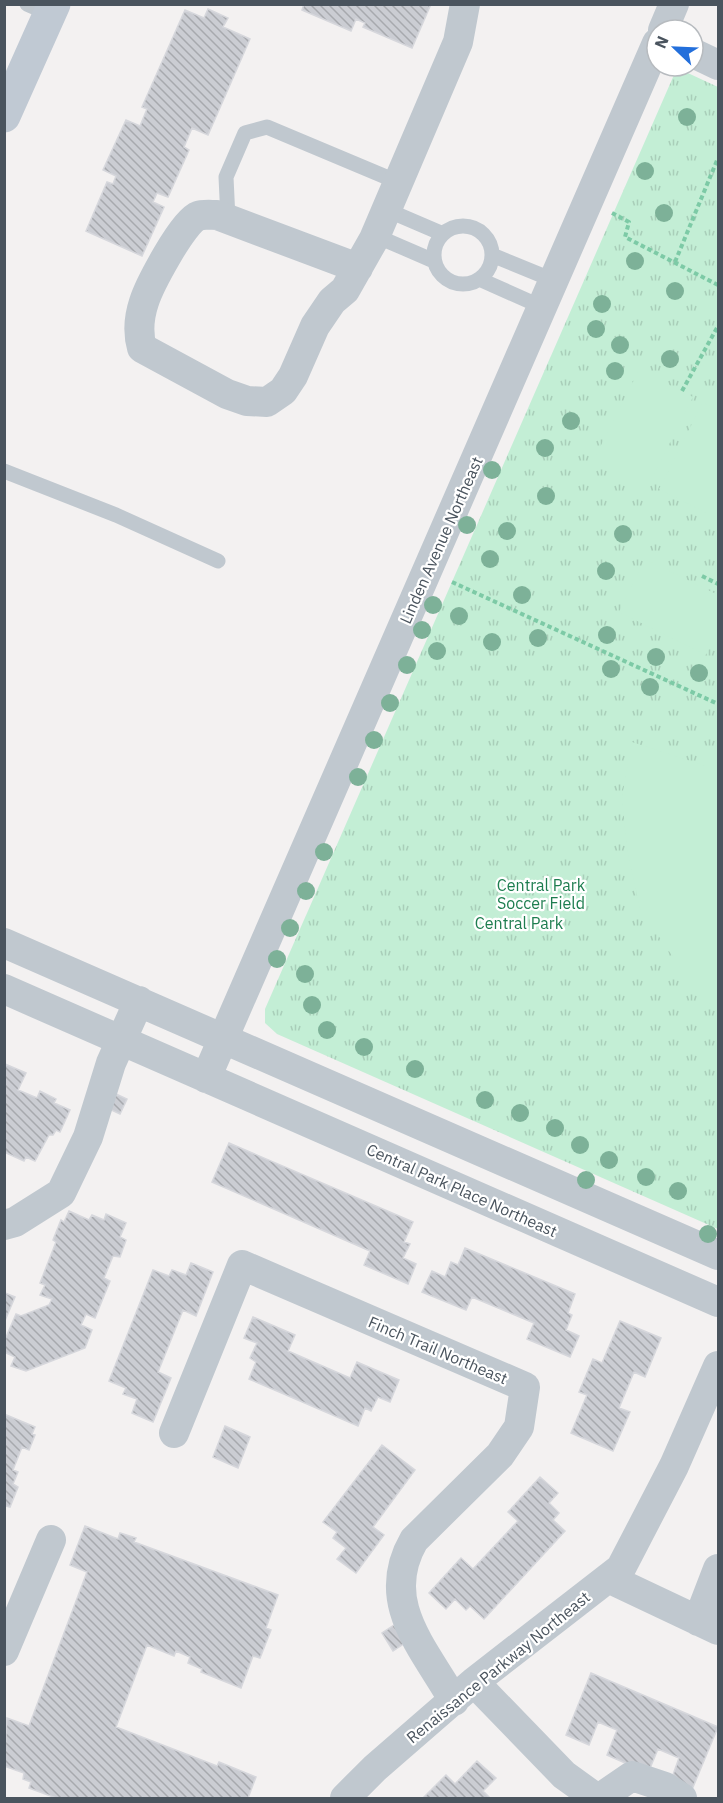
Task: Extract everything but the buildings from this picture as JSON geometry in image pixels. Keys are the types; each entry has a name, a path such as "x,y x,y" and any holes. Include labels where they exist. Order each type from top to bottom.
{"main road":[{"path":"4,116 44,8"}],"street":[{"path":"358,268 217,215 197,216 186,227 148,291 143,305 139,336 142,348 227,394 247,401 267,402 283,391 293,376 315,326 332,301 345,290 358,268 381,223 458,42 465,4"},
{"path":"668,18 674,4"},
{"name":"Linden Avenue Northeast","path":"224,1037 645,71"},
{"path":"4,943 224,1037 718,1255"},
{"name":"Central Park Place Northeast","path":"4,989 718,1302"},
{"path":"4,1225 15,1222 61,1193 88,1137 111,1063 139,1001"},
{"path":"206,1078 224,1037"},
{"name":"Finch Trail Northeast","path":"174,1433 242,1265 525,1387 519,1427 500,1455 414,1540 404,1557 400,1581 401,1604 415,1636 464,1692"},
{"name":"Renaissance Parkway Northeast","path":"345,1798 375,1768 464,1692 621,1568 674,1466 718,1366"},
{"path":"4,1651 51,1540"},
{"path":"608,1578 708,1625 718,1569"},
{"path":"464,1692 564,1775 598,1798 632,1776 665,1787 682,1798"}],"lane":[{"path":"228,219 226,177 245,133 267,127 398,182"},
{"path":"381,223 443,234"},
{"path":"381,223 434,261 442,277 450,282 468,284 479,279 490,267 492,255 487,239 471,227 452,228 437,241 434,261"},
{"path":"492,255 548,293"},
{"path":"479,279 548,293"},
{"path":"4,471 116,515 218,561"}],"path":[{"path":"675,262 718,158"},
{"path":"608,211 629,222 625,237 718,285"},
{"path":"682,391 718,326"},
{"path":"702,576 718,584"},
{"path":"447,580 718,704"}],"green space":[{"name":"Central Park","path":"673,78 699,78 718,87 718,1229 277,1034 265,1023 265,1009"},
{"path":"639,370 693,397 649,484 595,457"},
{"path":"703,402 718,410 718,506 714,517 659,489"},
{"path":"645,559 718,595 718,630 706,655 619,612"},
{"path":"632,742 718,770 718,1010 700,996 640,909 627,849 622,797"}],"park label":[{"name":"Central Park Soccer Field","path":"541,894"}]}
